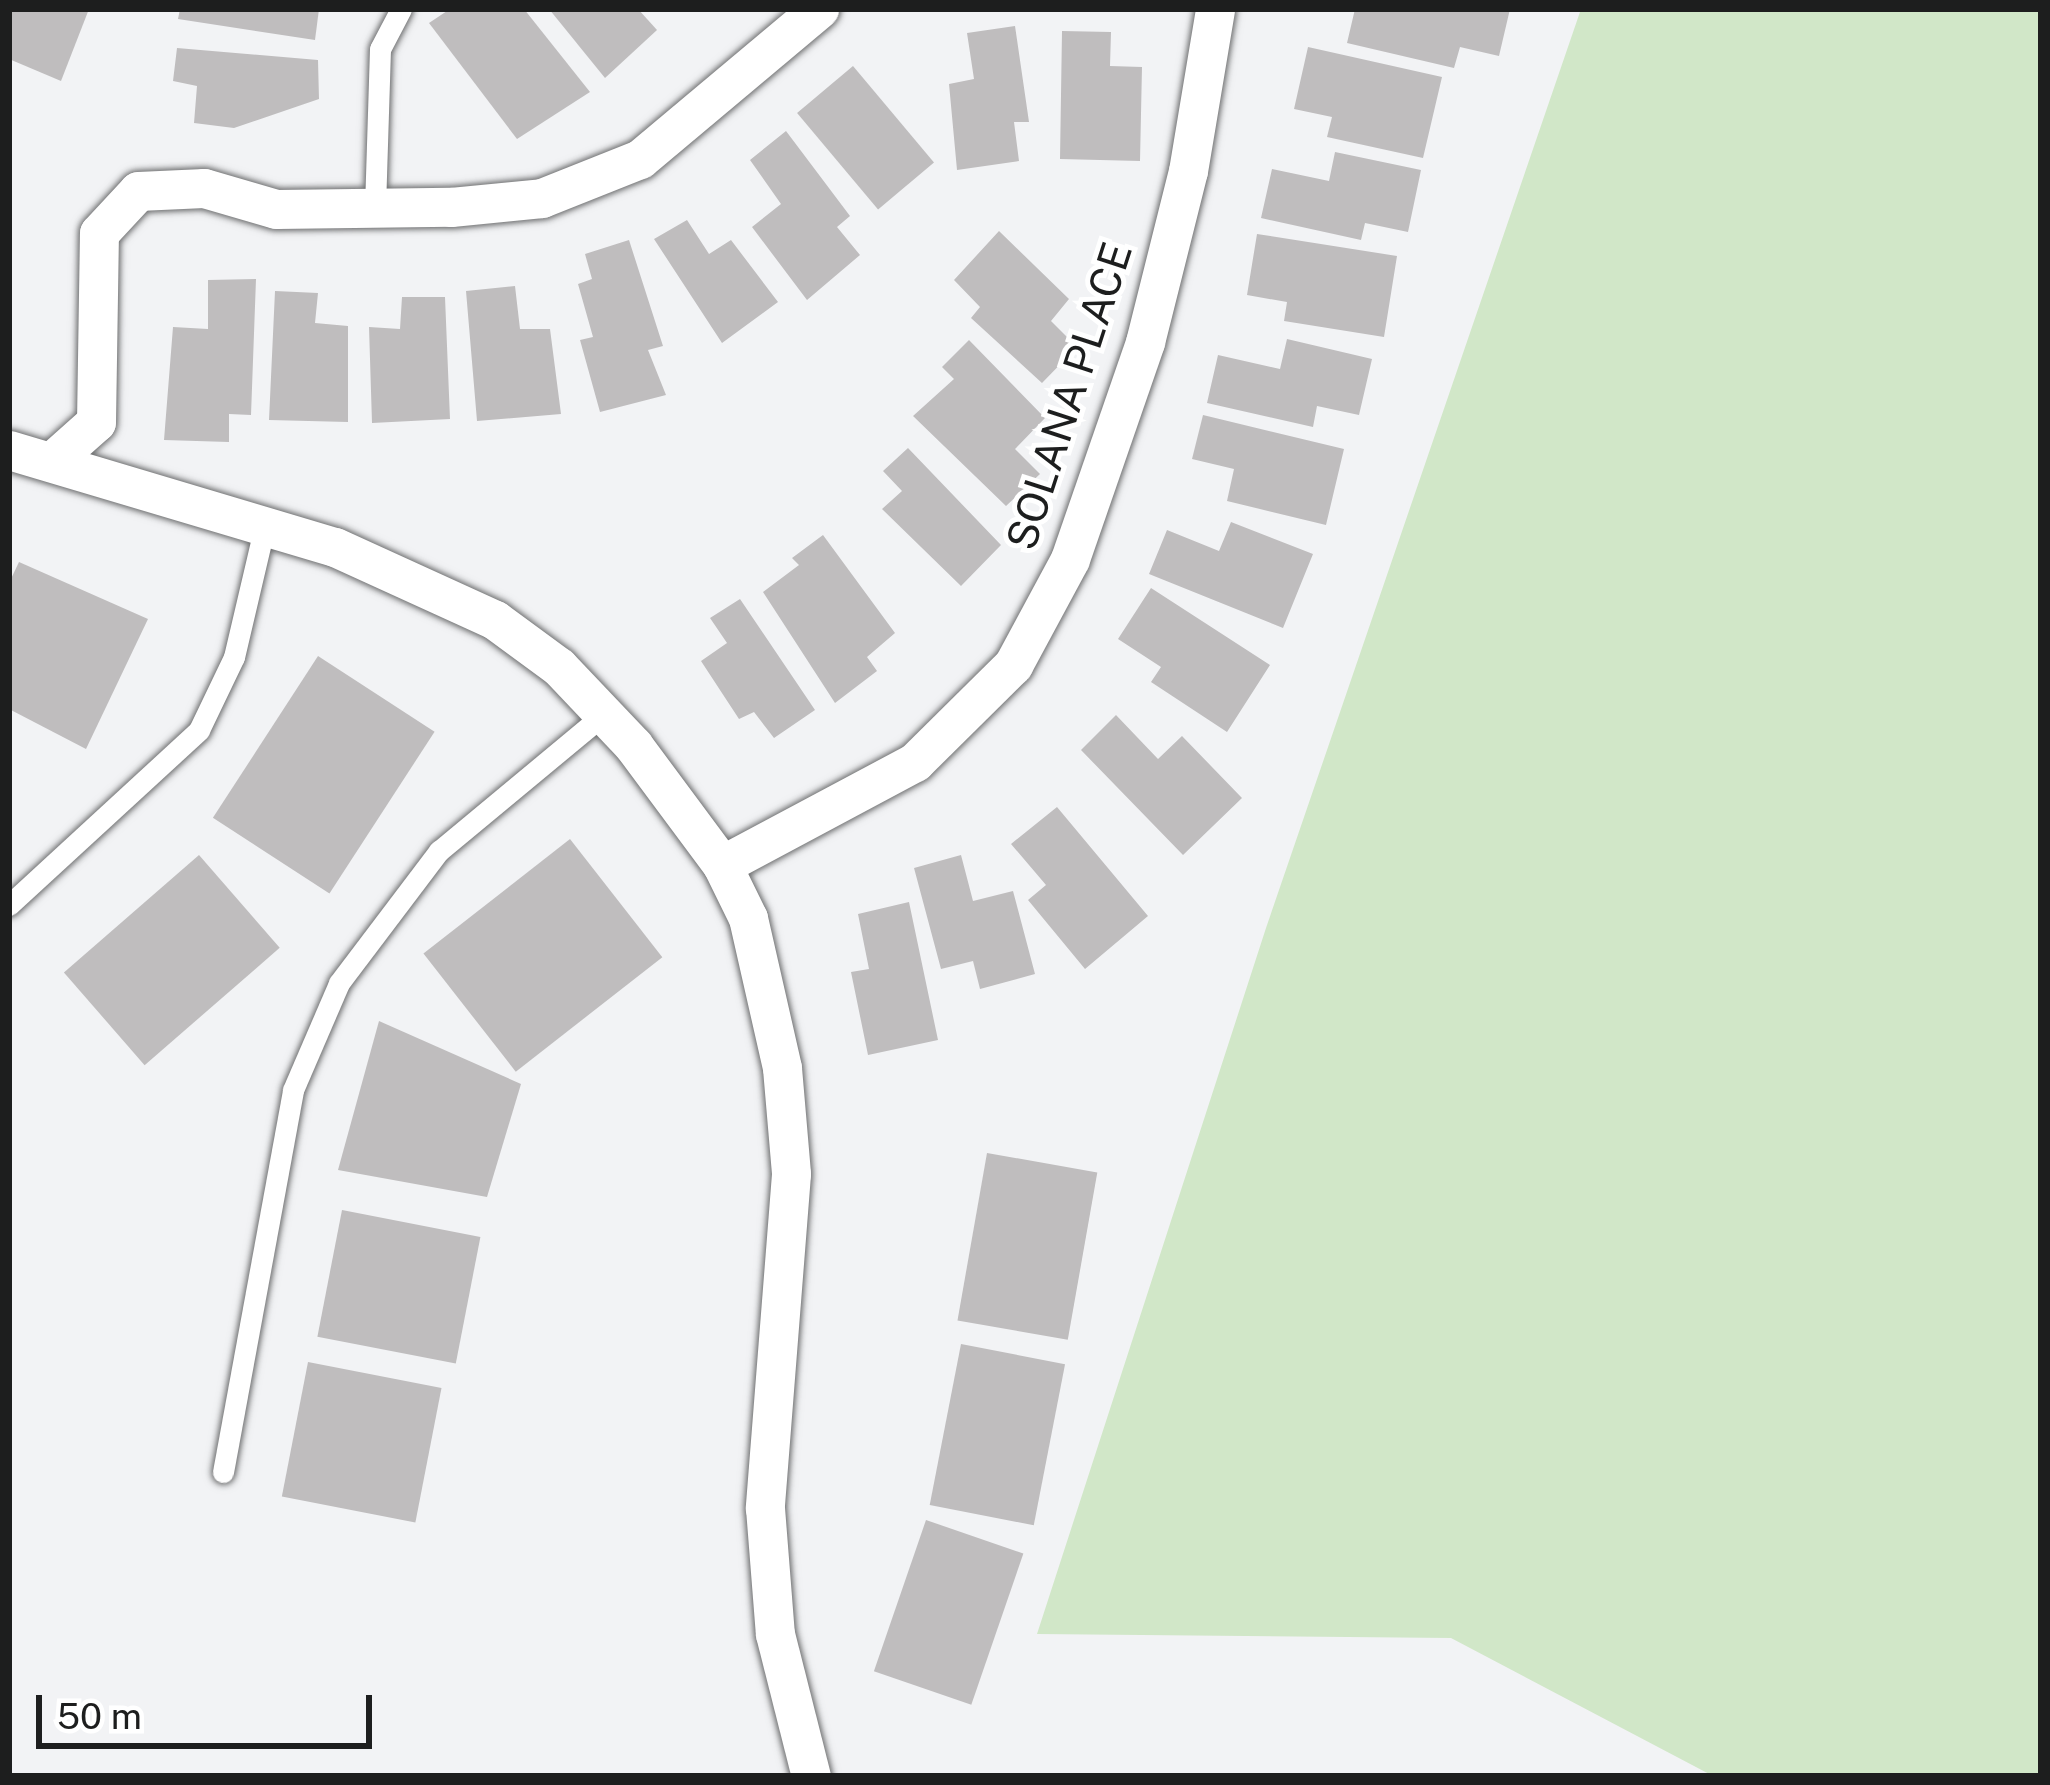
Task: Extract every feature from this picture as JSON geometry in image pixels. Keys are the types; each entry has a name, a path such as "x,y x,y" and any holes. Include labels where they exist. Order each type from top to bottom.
{"street":[{"path":"51,462 96,422 99,233 138,191 204,188 276,209 542,198 640,159 819,9"},
{"name":"SOLANA PLACE","path":"722,865 915,761 1013,665 1070,559 1145,342 1188,171 1215,9"},
{"path":"9,450 335,548 494,620 559,667 604,714 722,865 748,917 782,1068 791,1174 765,1508 775,1634 811,1776"}],"lane":[{"path":"375,208 380,50 401,9"},
{"path":"9,905 199,730 234,658 265,525"},
{"path":"223,1472 293,1090 339,983 439,851 604,714"}],"green space":[{"path":"1581,9 2041,9 2041,1776 1713,1776 1451,1638 1037,1634 1266,928"}],"building":[{"path":"9,9 89,9 61,81 9,59"},
{"path":"180,9 319,9 315,40 178,19"},
{"path":"450,9 524,9 590,92 517,139 429,23"},
{"path":"549,9 638,9 657,30 605,78"},
{"path":"1355,9 1510,9 1499,56 1460,47 1454,68 1347,43"},
{"path":"1015,26 1029,122 1014,122 1019,161 957,170 949,84 974,79 967,33"},
{"path":"1062,31 1111,32 1110,66 1142,67 1140,161 1060,159"},
{"path":"1308,47 1442,77 1423,158 1327,137 1332,117 1294,109"},
{"path":"177,48 318,60 319,99 234,128 194,123 197,86 173,81"},
{"path":"853,66 934,163 878,209 797,113"},
{"path":"786,131 850,216 837,227 860,255 807,300 752,227 781,204 750,160"},
{"path":"1335,152 1421,170 1408,232 1365,223 1361,240 1261,218 1272,169 1329,181"},
{"path":"687,220 709,254 731,240 778,302 722,343 654,239"},
{"path":"999,231 1069,299 1051,321 1077,347 1042,383 971,318 980,307 954,280"},
{"path":"1257,234 1397,256 1384,337 1284,321 1287,302 1247,295"},
{"path":"629,240 663,346 648,350 666,395 600,412 580,340 593,337 578,284 592,279 585,254"},
{"path":"256,279 251,415 229,414 229,442 164,440 173,327 208,329 208,280"},
{"path":"515,286 520,329 550,329 561,414 477,421 466,291"},
{"path":"275,291 318,293 315,323 348,326 348,422 269,420"},
{"path":"402,297 445,297 450,419 372,423 369,327 400,329"},
{"path":"1287,339 1372,359 1359,415 1317,406 1313,427 1207,403 1218,355 1280,369"},
{"path":"969,340 1045,418 1015,449 1040,474 1006,506 913,416 954,379 942,367"},
{"path":"1203,415 1344,449 1326,525 1227,501 1234,469 1192,459"},
{"path":"908,448 1001,545 961,586 882,509 902,491 883,471"},
{"path":"1231,522 1313,554 1283,628 1149,574 1167,530 1219,551"},
{"path":"823,535 895,633 867,657 877,671 835,703 763,592 799,565 792,558"},
{"path":"19,562 148,619 86,749 9,709 9,583"},
{"path":"1151,588 1270,665 1227,732 1151,682 1161,667 1118,639"},
{"path":"740,599 815,710 774,738 754,712 739,719 701,661 727,643 710,618"},
{"path":"318,656 435,732 329,894 213,818"},
{"path":"1116,715 1158,759 1182,736 1242,798 1183,855 1081,750"},
{"path":"1057,807 1148,916 1085,969 1028,900 1046,885 1011,844"},
{"path":"570,839 662,957 516,1072 423,954"},
{"path":"199,855 280,948 145,1065 64,972"},
{"path":"961,855 973,901 1013,891 1035,974 980,989 973,961 941,969 914,868"},
{"path":"909,902 938,1040 868,1055 851,972 869,969 858,914"},
{"path":"379,1021 521,1084 487,1197 338,1170"},
{"path":"987,1153 1097,1172 1068,1340 957,1320"},
{"path":"342,1210 480,1237 456,1364 317,1337"},
{"path":"961,1344 1065,1364 1034,1525 930,1505"},
{"path":"308,1362 442,1388 415,1522 282,1496"},
{"path":"926,1520 1023,1554 971,1705 874,1671"}]}
